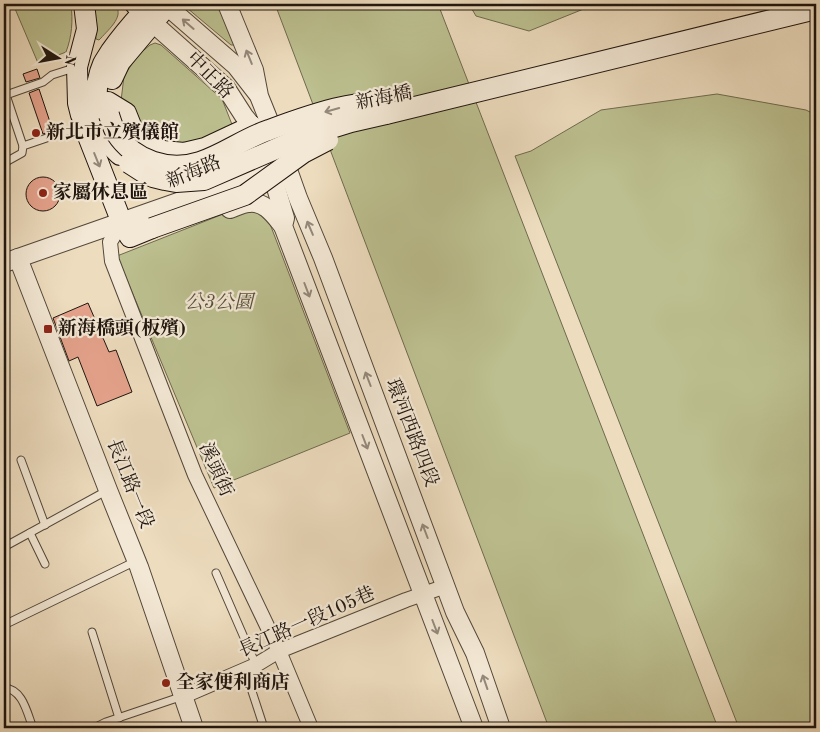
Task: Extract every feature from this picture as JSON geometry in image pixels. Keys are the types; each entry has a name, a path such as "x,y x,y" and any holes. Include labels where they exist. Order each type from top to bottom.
{"main road":[{"path":"84,4 87,28 77,67 78,103 84,126 126,230 152,228 245,195 303,153 322,142 386,114"},
{"name":"新海橋","path":"109,109 115,132 134,153 155,163 188,165 213,157 267,130 342,107 416,93 790,4"},
{"path":"84,126 85,104 98,82 103,64 130,26 154,8"},
{"path":"154,8 115,70 112,79 109,109 126,113 134,133 145,144 163,151 184,154 205,148 252,126"},
{"name":"新海橋","path":"98,82 97,102 102,127 107,141 120,155 135,167 153,177 176,182 204,180 313,134 351,122 816,9"}],"street":[{"path":"227,4 254,70 275,157 285,218 283,226"},
{"name":"中正路","path":"154,8 236,66 259,96"},
{"name":"中正路","path":"154,8 226,88 244,116 275,157"},
{"name":"新海路","path":"11,261 126,230 237,179 275,157"},
{"name":"環河西路四段","path":"275,157 298,198 323,258 455,612 475,653 501,728"},
{"path":"126,230 144,241 248,202 260,204 270,210 283,226 474,728"},
{"name":"溪頭街","path":"126,230 110,242 112,261 195,475 279,651 311,728"},
{"name":"長江路一段","path":"11,261 137,561 194,728"},
{"name":"長江路一段105巷","path":"184,696 250,668 279,651 446,586"}],"lane":[{"path":"4,163 22,153 23,146 5,93 43,82 52,75 77,67"},
{"path":"23,146 84,126"},
{"path":"21,460 45,525"},
{"path":"4,547 108,490"},
{"path":"30,533 45,564"},
{"path":"4,625 137,561"},
{"path":"216,573 250,668 264,728"},
{"path":"92,632 119,718"},
{"path":"4,688 10,688 20,696 33,728"},
{"path":"94,728 106,722 184,696"}],"green space":[{"path":"13,4 71,4 72,28 66,52 38,63"},
{"path":"93,4 114,4 118,13 115,22 99,40 96,39"},
{"path":"185,4 219,4 235,45 231,45 187,8"},
{"path":"275,4 438,4 718,728 549,728"},
{"path":"469,4 596,4 529,31 476,16"},
{"path":"155,43 161,45 222,99 233,127 176,148 139,136 121,101 124,76 138,55"},
{"path":"717,94 806,110 816,115 816,728 739,728 515,156 531,151 601,110"},
{"name":"公3公園","path":"236,209 258,211 270,224 350,433 214,488 117,256"}],"building":[{"path":"37,69 40,78 26,82 23,74"},
{"path":"39,89 51,125 55,124 57,129 43,134 29,93"},
{"name":"家屬休息區","path":"43,177 50,178 55,182 59,187 59,201 55,206 50,210 43,211 36,210 31,206 27,201 26,194 27,187 31,182 36,178"},
{"path":"88,303 109,352 116,350 132,392 97,406 78,357 69,361 53,318"}],"place":[{"name":"新北市立殯儀館","path":"36,133"},
{"name":"家屬休息區","path":"43,193"},
{"name":"新海橋頭(板殯)","path":"48,329"},
{"name":"全家便利商店","path":"166,683"}]}
